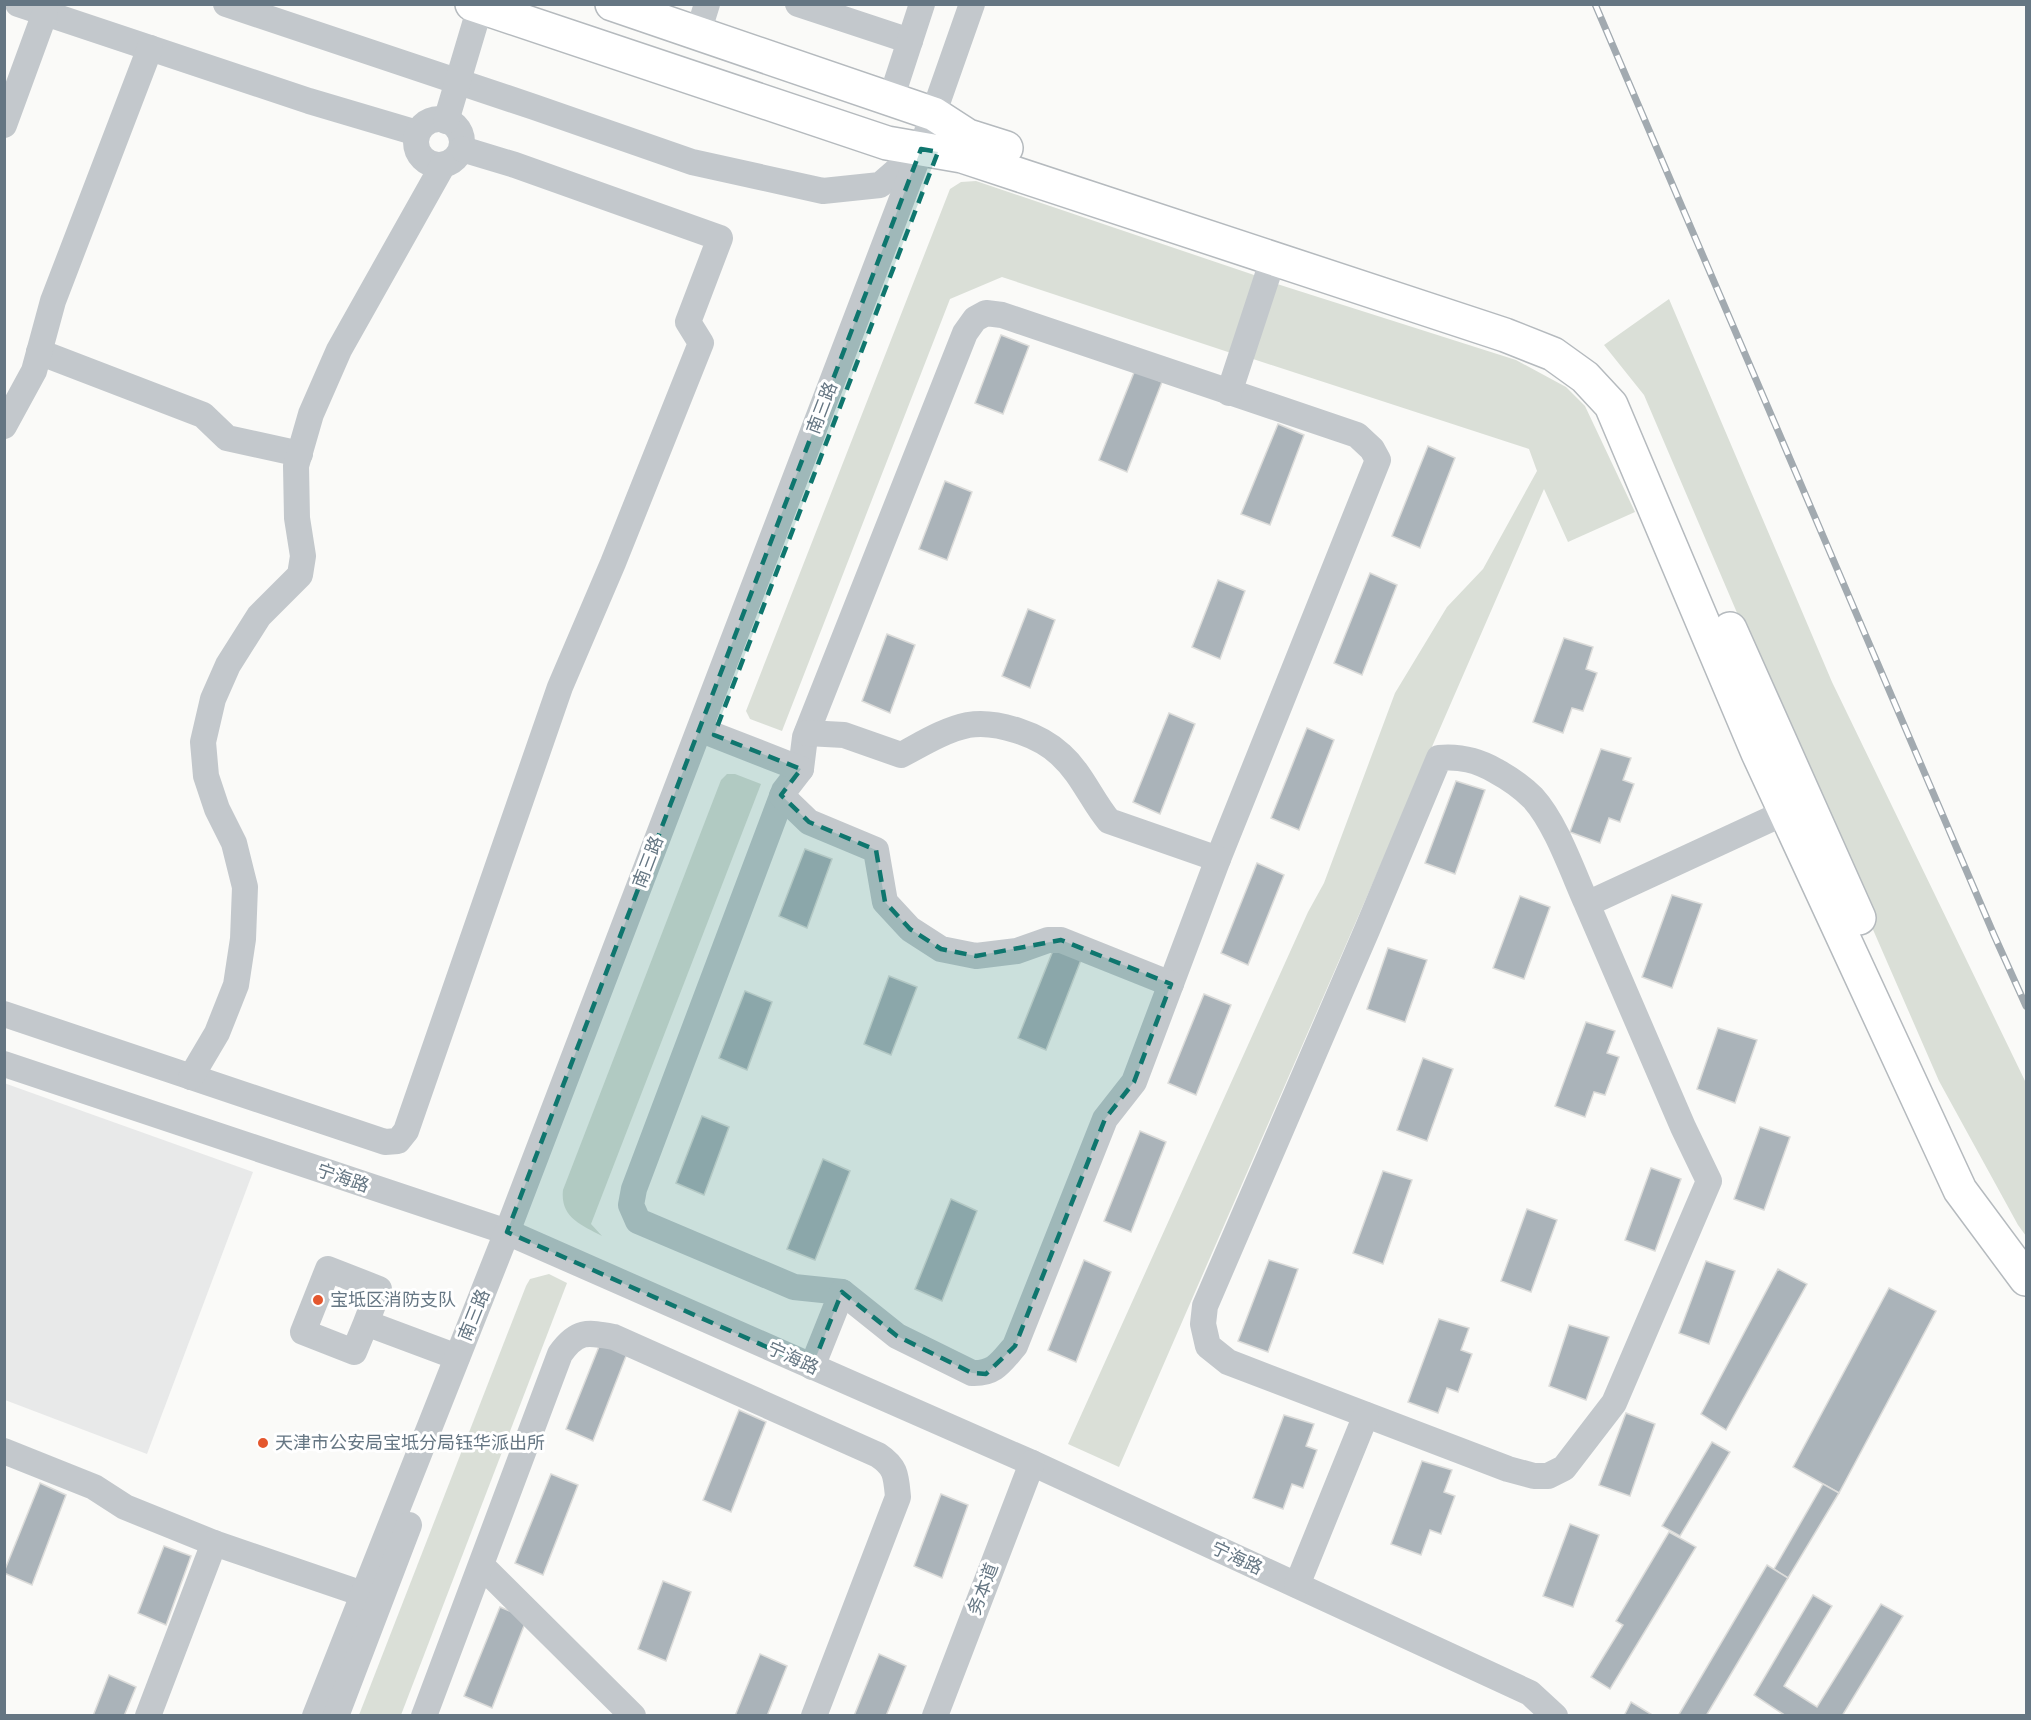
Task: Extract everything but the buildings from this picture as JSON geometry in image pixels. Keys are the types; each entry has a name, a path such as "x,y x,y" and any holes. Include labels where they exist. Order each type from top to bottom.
{"main road":[{"path":"612,4 703,19 891,99 962,156 1505,335 1553,354 1585,377 1611,405 1758,753 1960,1190 2026,1279"},
{"path":"476,6 887,143 935,134 968,136 1565,335 1591,353 1624,393 1976,1179 2026,1255"}],"street":[{"path":"18,4 309,101 417,133"},
{"path":"226,4 693,162 823,191 880,186 935,134"},
{"path":"798,4 910,41"},
{"path":"891,99 922,4"},
{"name":"南三路","path":"315,1716 457,1357 513,1235 714,735 935,134 972,4"},
{"name":"南三路","path":"336,1716 513,1235 935,134 989,4"},
{"path":"446,121 476,6"},
{"path":"4,125 45,13"},
{"path":"4,426 34,371 53,301 150,48"},
{"path":"4,1014 191,1077 385,1142 398,1141 406,1131 490,896 560,687 613,563 701,343 688,322 720,238 515,165 452,157 431,164 421,157 416,147 417,133 424,123 435,120 446,121 461,133 452,157 339,350 311,414 296,466 297,518 303,556 300,575 259,616 228,665 213,699 202,742 206,776 234,843 245,887 243,939 236,985 217,1033 191,1077"},
{"path":"1229,393 1273,259"},
{"path":"986,313 1002,315 1229,393 1357,435 1372,449 1378,460 1218,860 1134,1082 1105,1119 1016,1346 986,1374 972,1373 897,1336 842,1292 794,1287 639,1221 631,1205 634,1189 782,796 801,769 807,733 965,333 975,319 986,313"},
{"path":"39,352 203,415 226,438 300,454"},
{"path":"807,733 844,735 901,755 938,735 969,725 1002,726 1036,738 1061,755 1084,782 1101,812 1110,821 1218,860"},
{"path":"714,735 801,769"},
{"path":"1456,756 1483,763 1510,778 1533,799 1551,826 1587,904 1678,1116 1709,1180 1614,1403 1564,1468 1548,1476 1534,1476 1508,1469 1228,1362 1208,1346 1203,1324 1205,1306 1439,758 1456,756"},
{"path":"782,796 809,822 876,850 885,902 910,930 941,949 976,956 1017,951 1048,940 1061,940 1171,984"},
{"path":"1587,904 1786,812"},
{"name":"宁海路","path":"4,1064 513,1235 1032,1463 1297,1585 1530,1693 1555,1716"},
{"path":"812,1367 842,1292"},
{"path":"366,1323 457,1357"},
{"path":"424,1716 560,1354 570,1340 590,1333 614,1337 878,1455 890,1463 897,1476 898,1497 814,1716"},
{"path":"1297,1585 1366,1415"},
{"path":"4,1451 94,1487 125,1507 214,1543 363,1594"},
{"name":"务本道","path":"935,1716 1032,1463"},
{"path":"148,1716 214,1543"},
{"path":"482,1566 633,1716"}],"highlighted area":[{"path":"921,149 938,152 714,735 801,769 781,795 809,822 876,850 885,902 910,929 941,949 976,956 1061,940 1171,984 1134,1082 1105,1119 1015,1346 986,1374 972,1373 897,1336 842,1292 812,1367 507,1232"}],"shaded area":[{"path":"976,181 1260,277 1234,354 1002,277 950,299 782,731 750,719 746,711 950,189 961,182"},
{"path":"1274,283 1516,360 1566,387 1585,406 1635,512 1568,542 1544,489 1119,1467 1068,1444 1308,912 1324,883 1395,693 1447,607 1483,569 1537,471 1529,449 1250,358"},
{"path":"1669,299 1832,682 2026,1083 2026,1236 1939,1081 1644,395 1604,345"},
{"path":"727,774 735,774 761,784 591,1224 602,1236 580,1224 568,1214 563,1199 563,1190 721,780"},
{"path":"4,1083 253,1172 147,1454 5,1400"},
{"path":"549,1274 567,1283 401,1715 359,1715 526,1286 530,1279"}],"railway":[{"path":"1595,4 2026,1006"}],"place":[{"name":"宝坻区消防支队","path":"318,1300"},
{"name":"天津市公安局宝坻分局钰华派出所","path":"263,1443"}]}
